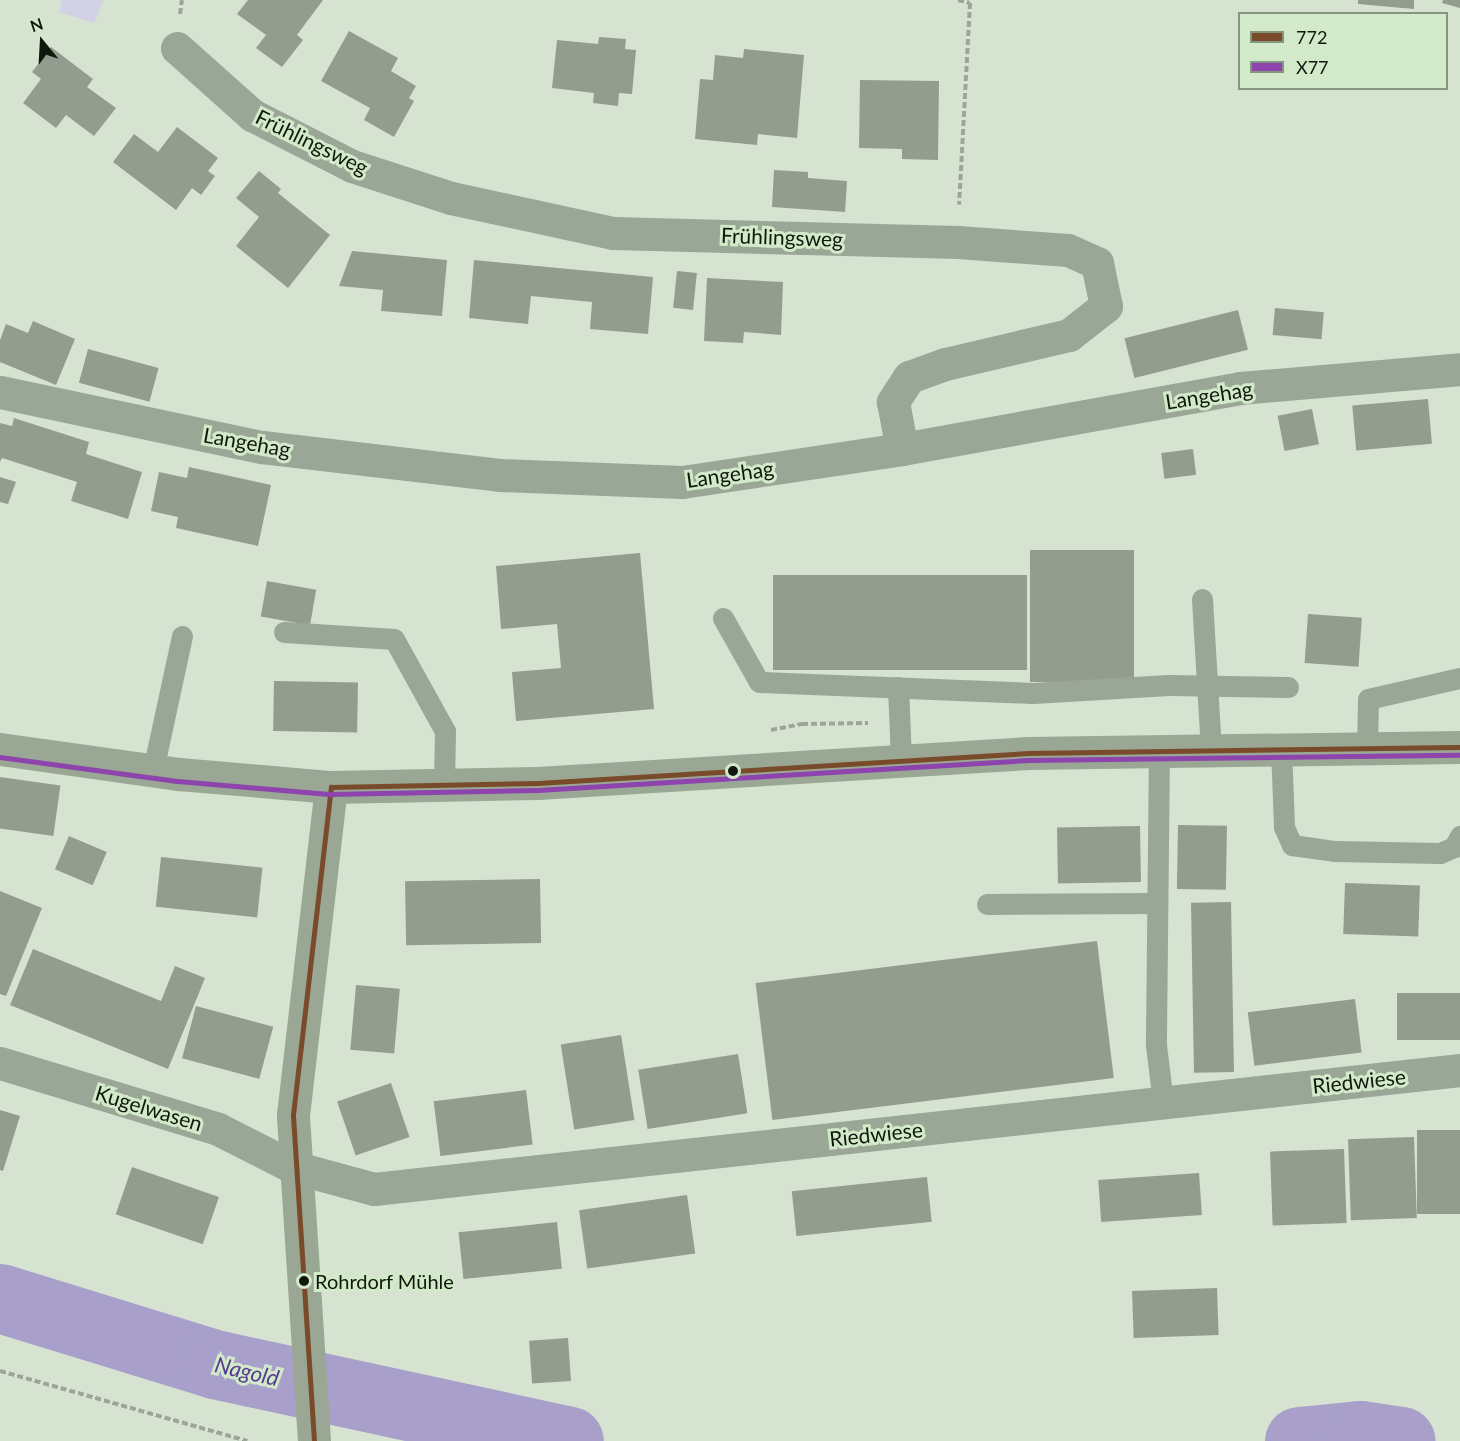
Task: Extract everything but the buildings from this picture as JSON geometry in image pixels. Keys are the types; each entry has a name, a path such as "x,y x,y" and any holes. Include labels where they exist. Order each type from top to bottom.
{"main road":[{"path":"0,749 153,770 331,787 444,785 753,771 901,759 1159,749 1460,747"},
{"path":"314,1441 293,1167 293,1115 331,787"}],"street":[{"name":"Frühlingsweg","path":"177,48 252,115 352,166 451,198 613,232 958,242 1068,250 1097,263 1106,306 1069,335 945,364 909,377 893,402 902,449"},
{"name":"Langehag","path":"0,392 262,447 499,475 682,482 902,449 1240,388 1460,369"},
{"name":"Kugelwasen","path":"0,1063 218,1129 293,1167"},
{"name":"Riedwiese","path":"293,1167 374,1189 1460,1070"}],"lane":[{"path":"1202,599 1210,685 1211,749"},
{"path":"723,618 759,682 1032,693 1210,685 1288,687"},
{"path":"285,632 394,639 445,731 444,785"},
{"path":"153,770 182,636"},
{"path":"1366,748 1368,699 1460,678"},
{"path":"898,687 901,759"},
{"path":"1281,748 1284,827 1292,845 1334,851 1440,853 1454,847 1460,836"},
{"path":"1159,749 1156,1045 1163,1103"},
{"path":"987,904 1158,903"}],"path":[{"path":"958,0 970,3 958,242"},
{"path":"0,1371 248,1441"}],"shaded area":[{"path":"62,0 104,0 94,23 59,12"}],"waterway":[{"name":"Nagold","path":"0,1298 214,1364 569,1441"},
{"name":"Nagold","path":"1299,1441 1360,1435 1401,1441"}],"transit line":[{"name":"772","path":"331,787 538,783 1028,753 1460,747"},
{"name":"X77","path":"0,757 178,781 331,794 538,790 1028,760 1460,755"},
{"name":"772","path":"314,1441 293,1115 331,787"}],"place":[{"name":"Rohrdorf Mühle","path":"304,1281"}]}
